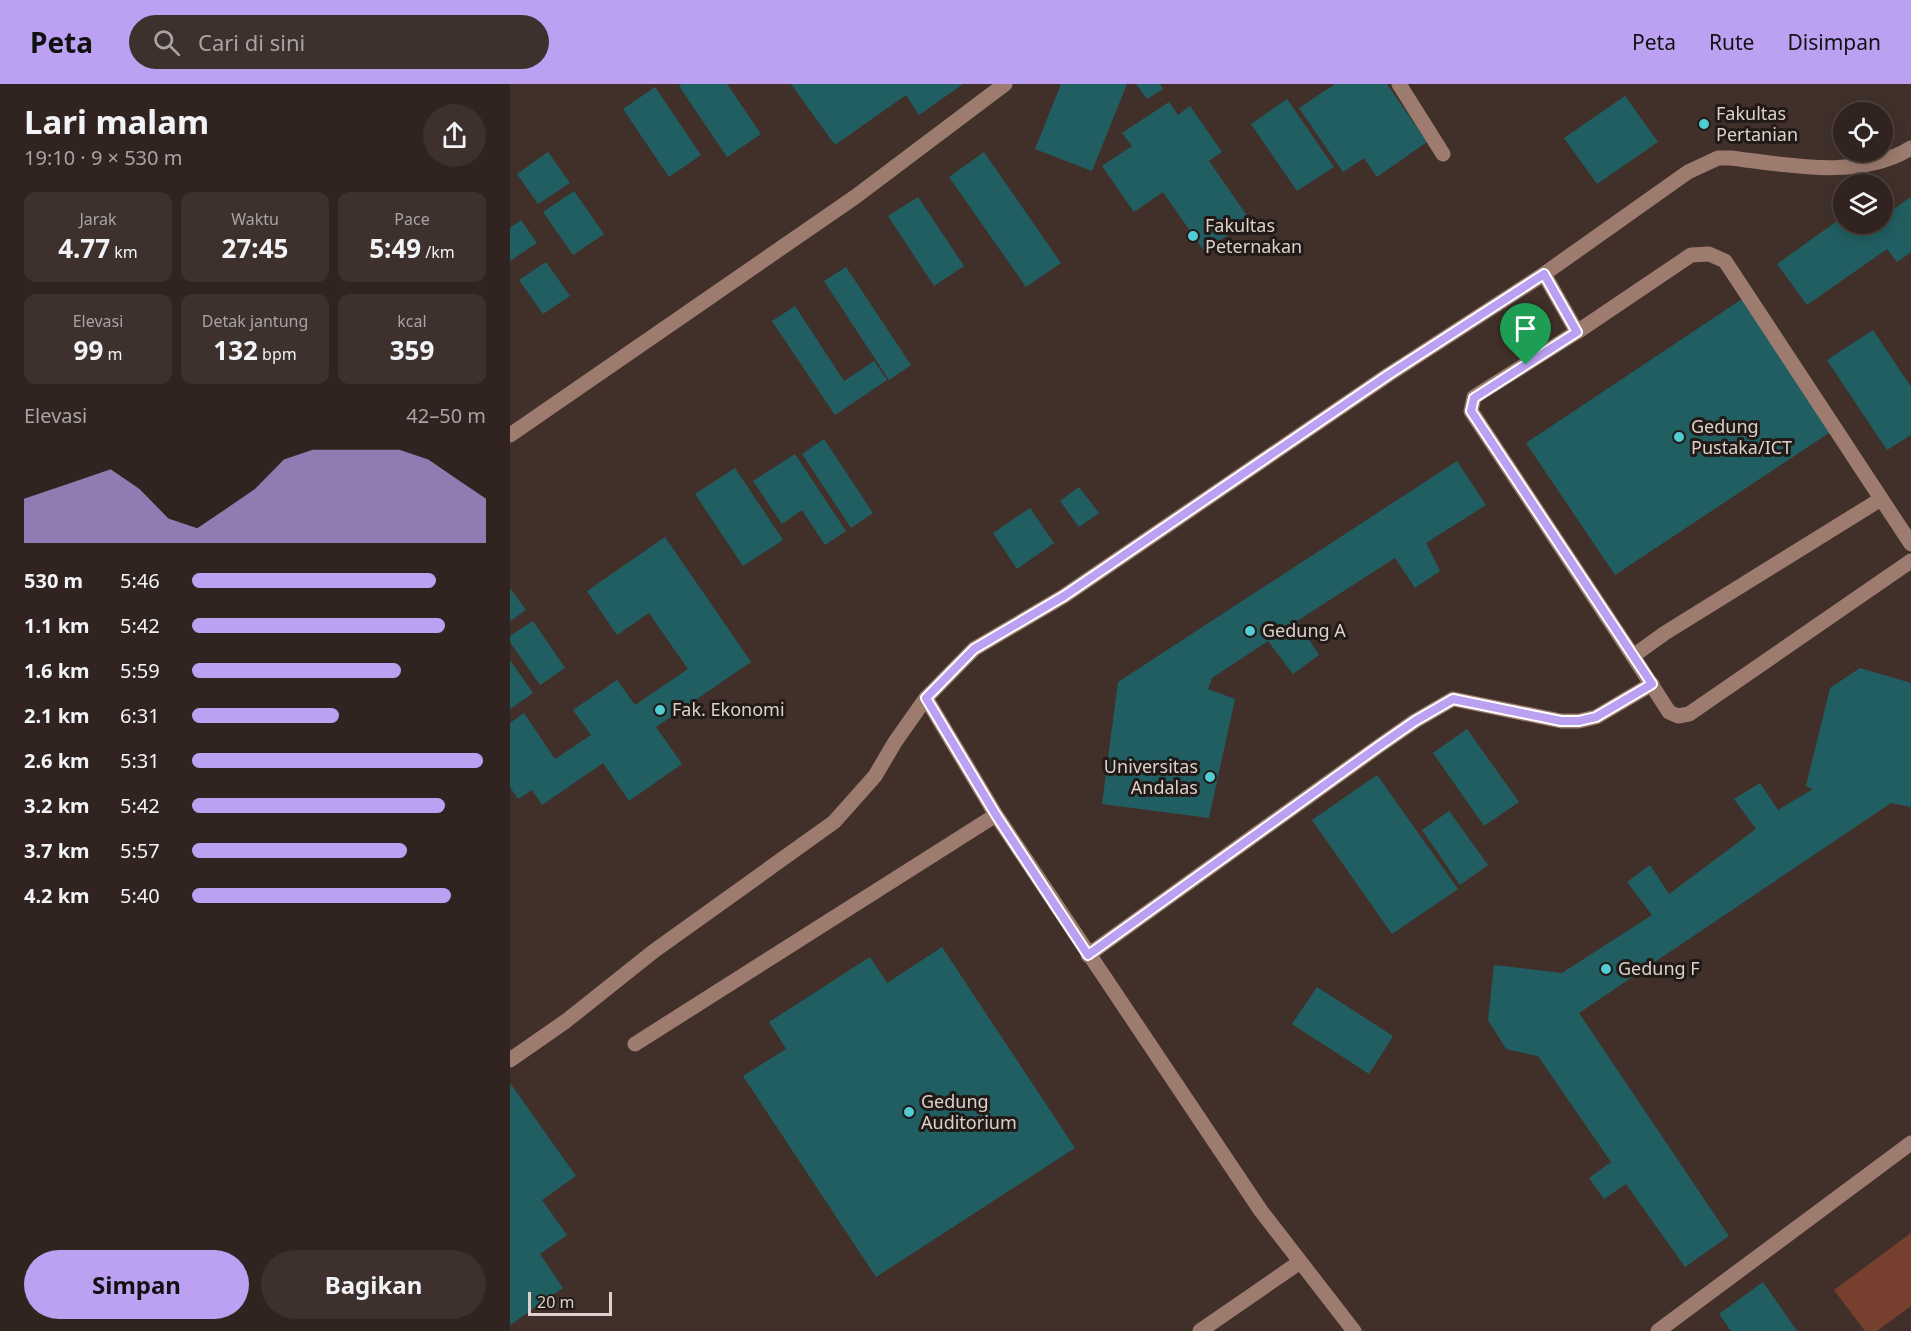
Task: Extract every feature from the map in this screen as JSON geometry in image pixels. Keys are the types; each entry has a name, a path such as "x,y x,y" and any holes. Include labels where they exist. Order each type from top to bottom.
{"street":[{"path":"510,435 855,197 1005,84"},
{"path":"1399,84 1443,154"},
{"path":"510,1060 566,1021 654,951 834,822 875,777 895,742 926,698 974,649 1064,596 1378,381 1544,274 1688,172 1718,158 1822,169 1862,165 1902,153 1911,147"},
{"path":"1911,543 1725,261 1709,254 1691,255 1474,398 1471,411 1669,712 1678,716 1689,714 1911,561"},
{"path":"1544,274 1577,332"},
{"path":"1633,656 1665,633 1881,499"},
{"path":"1088,955 1379,746 1415,721 1453,699 1561,721 1579,721 1596,717 1652,684"},
{"path":"926,698 996,815 1261,1211 1354,1331"},
{"path":"635,1044 996,815"},
{"path":"1658,1331 1911,1143"},
{"path":"1200,1331 1300,1262"}],"shaded area":[{"path":"1911,1233 1911,1306 1877,1331 1865,1331 1834,1290"}],"building":[{"path":"682,84 727,84 761,134 727,157 679,86"},
{"path":"791,84 963,84 919,115 906,95 835,145"},
{"path":"1061,84 1127,84 1092,171 1035,149"},
{"path":"1136,84 1160,84 1163,89 1147,99"},
{"path":"1335,84 1387,84 1427,142 1377,177 1364,158 1343,172 1299,108"},
{"path":"655,87 701,155 669,177 623,109"},
{"path":"1625,96 1658,142 1597,184 1564,138"},
{"path":"1287,99 1334,167 1297,191 1251,124"},
{"path":"1169,102 1178,115 1190,106 1222,152 1209,161 1250,220 1204,251 1163,192 1134,212 1102,166 1132,146 1122,133"},
{"path":"548,152 570,183 538,204 517,174"},
{"path":"984,152 1061,263 1026,287 949,177"},
{"path":"574,191 604,234 573,255 543,212"},
{"path":"918,197 964,266 934,286 888,216"},
{"path":"1911,197 1911,252 1897,262 1887,249 1807,305 1777,264 1833,224 1833,234 1893,234 1893,209"},
{"path":"521,220 537,243 510,261 510,228"},
{"path":"546,262 570,296 543,314 519,280"},
{"path":"846,267 911,365 889,380 824,281"},
{"name":"Gedung Pustaka/ICT","path":"1742,299 1832,431 1615,575 1526,443"},
{"path":"795,306 844,381 874,361 887,380 835,415 772,321"},
{"path":"1873,330 1911,387 1911,435 1887,450 1827,360"},
{"path":"824,439 873,513 851,528 802,454"},
{"path":"795,454 846,531 825,545 802,510 782,524 753,481"},
{"name":"Gedung A","path":"1457,461 1486,505 1426,543 1440,571 1415,588 1395,558 1297,621 1319,655 1293,674 1268,641 1212,678 1208,689 1235,699 1209,818 1102,804 1118,682"},
{"path":"735,468 783,540 743,566 695,494"},
{"path":"1079,487 1099,513 1079,527 1060,501"},
{"path":"1030,508 1054,543 1017,569 993,533"},
{"path":"665,537 751,662 656,727 682,764 629,801 603,763 542,805 532,790 518,799 510,787 510,723 524,713 555,759 591,735 573,710 617,680 635,705 688,669 649,613 617,635 587,591"},
{"path":"510,588 526,610 510,621"},
{"path":"533,621 565,668 540,685 510,642 510,636"},
{"path":"510,660 533,693 510,709"},
{"name":"Gedung F","path":"1860,668 1911,683 1911,807 1891,803 1579,1013 1729,1236 1685,1267 1626,1184 1604,1199 1589,1178 1611,1162 1538,1056 1506,1049 1488,1020 1494,965 1562,973 1652,915 1627,882 1650,865 1669,894 1756,829 1734,799 1760,783 1778,810 1813,789 1806,786 1830,688"},
{"path":"1467,729 1519,802 1484,826 1433,753"},
{"path":"1377,775 1458,889 1392,934 1312,820"},
{"path":"1449,811 1488,865 1460,885 1422,830"},
{"name":"Gedung Auditorium","path":"942,947 1075,1148 876,1277 743,1076 786,1049 769,1022 870,957 887,983"},
{"path":"1317,987 1393,1036 1369,1074 1292,1024"},
{"path":"510,1083 576,1176 542,1200 567,1235 540,1254 563,1288 510,1325"},
{"path":"1763,1282 1797,1331 1731,1331 1719,1314"}],"place":[{"name":"Fakultas Pertanian","path":"1704,124"},
{"name":"Fakultas Peternakan","path":"1193,236"},
{"name":"Gedung Pustaka/ICT","path":"1679,437"},
{"name":"Gedung A","path":"1250,631"},
{"name":"Fak. Ekonomi","path":"660,710"},
{"name":"Universitas Andalas","path":"1210,777"},
{"name":"Gedung F","path":"1606,969"},
{"name":"Gedung Auditorium","path":"909,1112"}],"route":[{"path":"1544,274 1577,332 1526,365 1474,398 1471,411 1652,684 1596,717 1579,721 1561,721 1453,699 1415,721 1379,746 1088,955 996,815 926,698 974,649 1064,596 1388,375 1544,274"}]}
